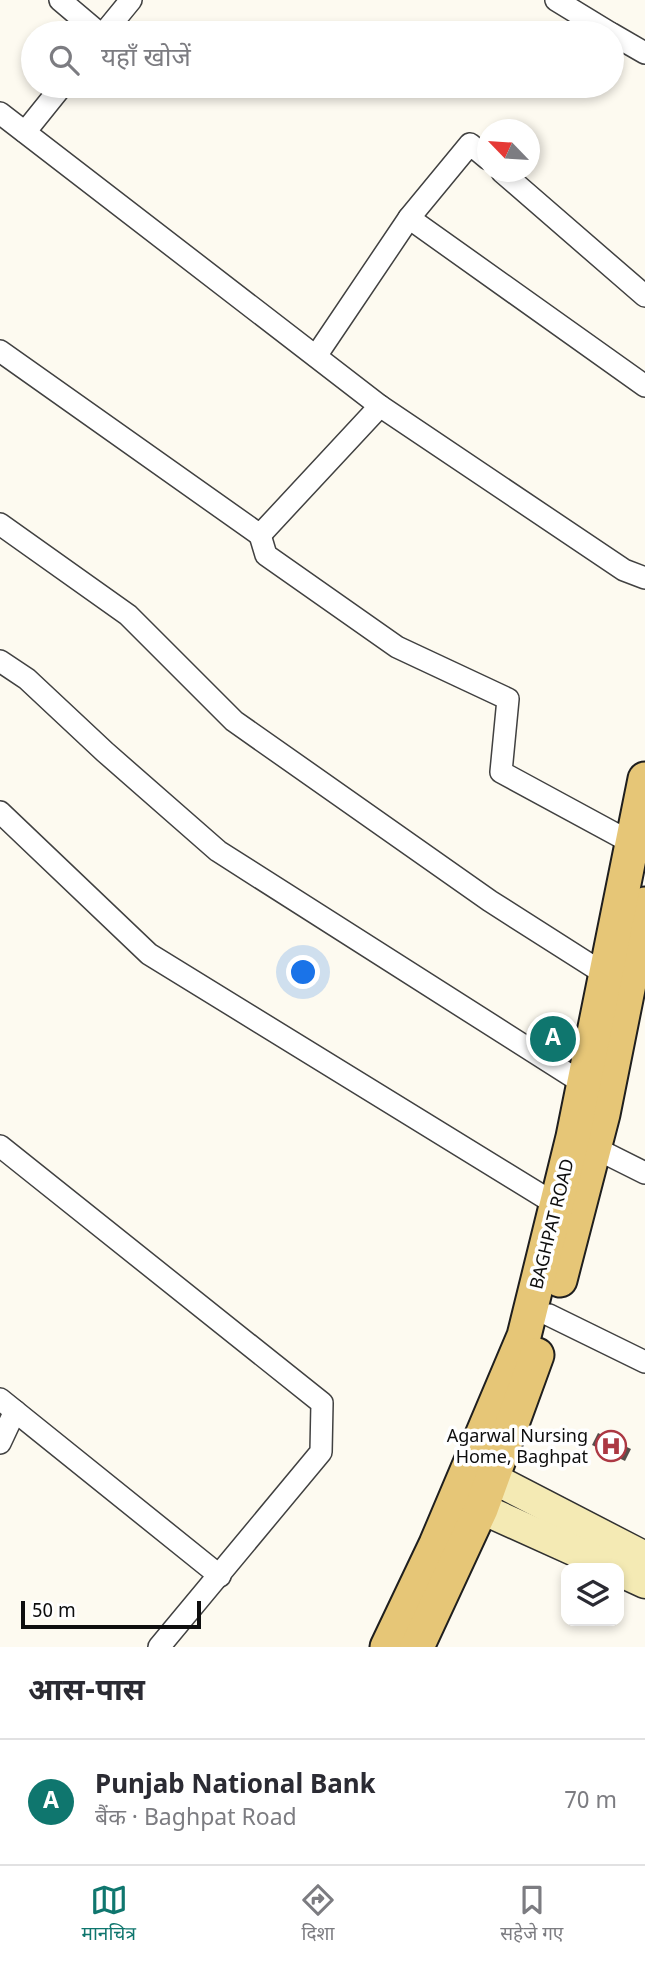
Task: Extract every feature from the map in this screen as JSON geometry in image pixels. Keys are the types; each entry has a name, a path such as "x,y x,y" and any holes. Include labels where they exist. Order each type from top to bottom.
{"main road":[{"name":"BAGHPAT ROAD","path":"387,1647 419,1610 469,1503 524,1336 584,1084 617,981 632,843 645,779"},
{"path":"645,904 617,981 595,1148 549,1315 520,1409 481,1472 645,1557"},
{"path":"469,1503 602,1563"},
{"path":"624,1573 645,1583"},
{"path":"417,1647 419,1610"}],"street":[{"path":"60,0 87,21"},
{"path":"113,21 131,0"},
{"path":"566,3 592,21"},
{"path":"624,41 645,53"},
{"path":"25,132 52,98"},
{"path":"0,113 380,406 624,570 645,578"},
{"path":"316,356 409,218 470,144 477,150"},
{"path":"514,182 645,296"},
{"path":"409,218 645,386"},
{"path":"0,351 260,535 266,555 397,647 508,699 500,772 632,843"},
{"path":"260,535 380,406"},
{"path":"0,524 128,615 234,721 490,901 617,981"},
{"path":"0,661 27,679 218,851 584,1084"},
{"path":"0,811 149,954 557,1205"},
{"path":"0,1146 322,1404 321,1452 159,1647"},
{"path":"595,1148 645,1173"},
{"path":"549,1315 645,1362"},
{"path":"0,1443 7,1405 220,1576"}],"building":[{"path":"598,1433 631,1449 625,1461 592,1445"}],"place":[{"name":"Punjab National Bank","path":"553,1039"},
{"name":"Agarwal Nursing Home, Baghpat","path":"611,1446"}]}
